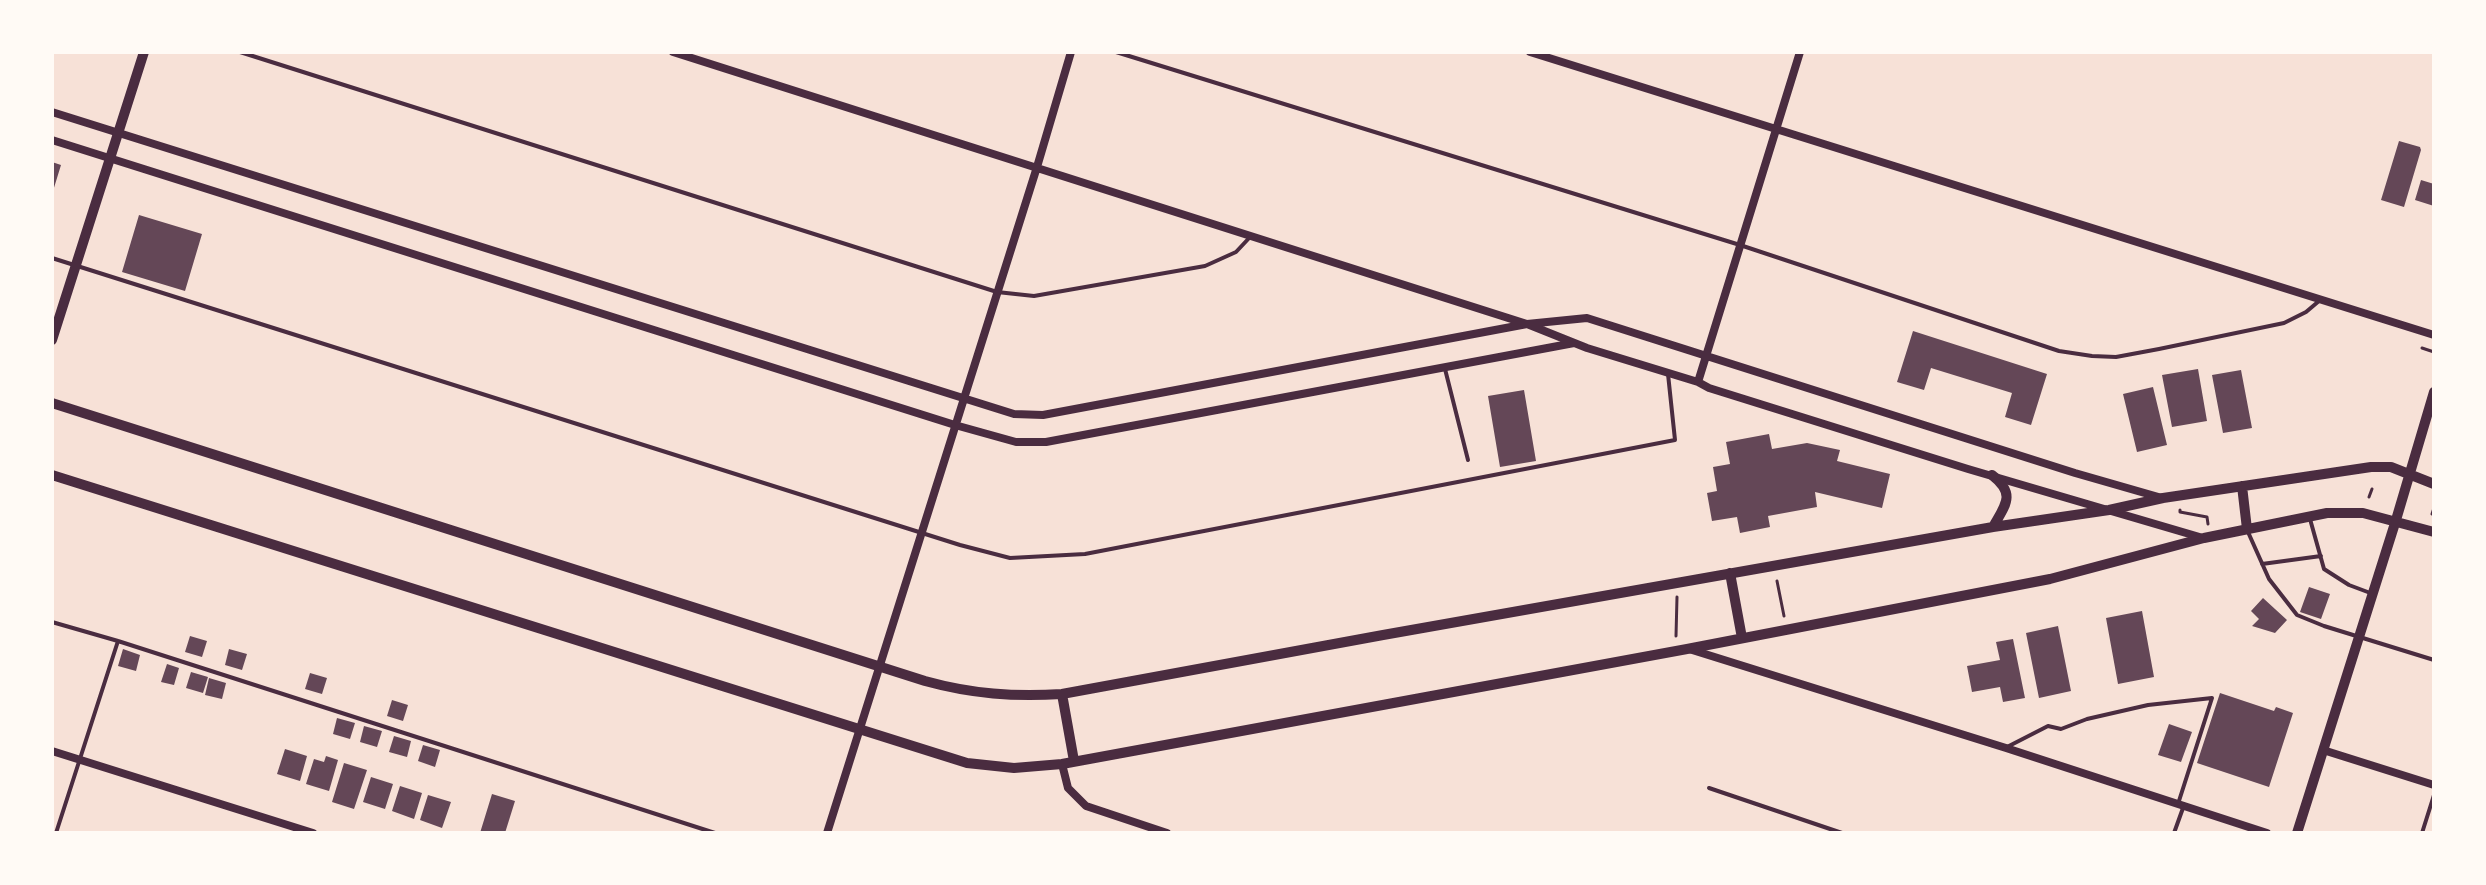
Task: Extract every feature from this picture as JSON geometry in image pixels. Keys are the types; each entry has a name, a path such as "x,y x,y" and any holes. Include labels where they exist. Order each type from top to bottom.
{"street":[{"path":"52,340 144,52"},
{"path":"673,52 1527,324 1721,391 2204,538"},
{"path":"827,833 1071,52"},
{"path":"1530,52 2434,335"},
{"path":"1698,382 1800,52"},
{"path":"52,112 1014,414 1043,415 1527,324 1587,318 2163,498"},
{"path":"52,140 1016,442 1046,442 1575,343"},
{"path":"2297,833 2434,392"},
{"path":"52,403 880,666 963,691 1022,697 1062,694 1730,573 2242,486 2371,467 2391,467 2434,484"},
{"path":"52,475 967,763 1014,768 1062,764 2050,579 2204,538 2309,517 2353,512 2396,520 2434,532"},
{"path":"1992,475 2005,485 2007,492 2007,500 1993,527"},
{"path":"2242,486 2247,529"},
{"path":"1730,573 1742,638"},
{"path":"1687,649 2267,833"},
{"path":"1062,694 1074,761"},
{"path":"2323,750 2434,785"},
{"path":"52,751 313,833"},
{"path":"1062,764 1068,788 1086,806 1167,833"}],"lane":[{"path":"240,52 997,292 1034,296 1205,266 1236,252 1251,236"},
{"path":"1116,52 1740,245 2059,351 2116,357 2284,323 2321,300"},
{"path":"52,258 1010,558 1085,554 1675,440 1668,373"},
{"path":"1445,367 1468,460"},
{"path":"2309,517 2324,569 2349,585 2373,594"},
{"path":"2247,529 2269,579 2297,615 2434,660"},
{"path":"2262,564 2321,556"},
{"path":"52,622 715,833"},
{"path":"56,833 118,641"},
{"path":"2006,748 2048,726 2061,729 2087,719 2148,705 2212,698 2174,833"},
{"path":"1709,788 1842,833"},
{"path":"2422,833 2434,795"}],"path":[{"path":"2422,348 2434,352"},
{"path":"2369,497 2372,489"},
{"path":"2432,514 2434,508"},
{"path":"2180,512 2207,517 2208,524"},
{"path":"1776,573 1784,616"},
{"path":"1676,636 1677,593"}],"building":[{"path":"2399,141 2421,150 2404,207 2381,200"},
{"path":"52,162 61,165 53,191 52,191"},
{"path":"2421,180 2434,184 2434,206 2415,200"},
{"path":"139,215 202,234 185,291 122,272"},
{"path":"1913,331 2047,374 2031,425 2005,417 2012,393 1931,368 1924,390 1897,382"},
{"path":"2198,369 2207,421 2172,427 2162,375"},
{"path":"2241,370 2252,428 2223,433 2212,375"},
{"path":"2153,387 2167,445 2137,452 2123,394"},
{"path":"1524,390 1536,461 1500,467 1488,396"},
{"path":"1769,434 1772,449 1807,443 1840,450 1837,461 1890,474 1882,508 1815,492 1817,507 1768,516 1770,527 1740,533 1737,517 1712,521 1707,493 1717,491 1713,467 1730,464 1726,442"},
{"path":"2309,587 2330,594 2321,619 2300,612"},
{"path":"2263,598 2287,620 2275,633 2252,626 2259,619 2251,611"},
{"path":"2142,611 2154,677 2118,684 2106,618"},
{"path":"2058,626 2071,691 2039,698 2026,633"},
{"path":"190,636 207,641 202,657 185,652"},
{"path":"2013,639 2025,698 2003,702 2000,687 1972,692 1967,666 2000,660 1996,642"},
{"path":"123,649 140,655 136,671 118,666"},
{"path":"229,649 247,654 242,670 225,665"},
{"path":"167,664 179,668 174,685 161,682"},
{"path":"191,672 208,677 203,693 186,688"},
{"path":"310,673 327,678 322,694 305,689"},
{"path":"209,678 226,683 222,699 205,695"},
{"path":"2220,693 2274,711 2276,707 2293,713 2269,787 2197,763"},
{"path":"392,700 408,705 403,721 387,716"},
{"path":"337,718 355,723 350,739 333,734"},
{"path":"2169,724 2192,732 2181,762 2158,755"},
{"path":"364,726 382,731 377,747 360,742"},
{"path":"394,736 411,741 407,757 389,752"},
{"path":"423,745 440,750 435,767 418,761"},
{"path":"285,749 307,756 300,781 277,774"},
{"path":"326,756 338,760 329,791 306,784 314,759 324,762"},
{"path":"344,763 367,770 354,809 332,802"},
{"path":"371,777 393,784 385,809 363,802"},
{"path":"400,786 422,793 414,819 392,811"},
{"path":"492,794 515,801 505,833 480,833"},
{"path":"428,795 451,802 442,828 420,820"}]}
